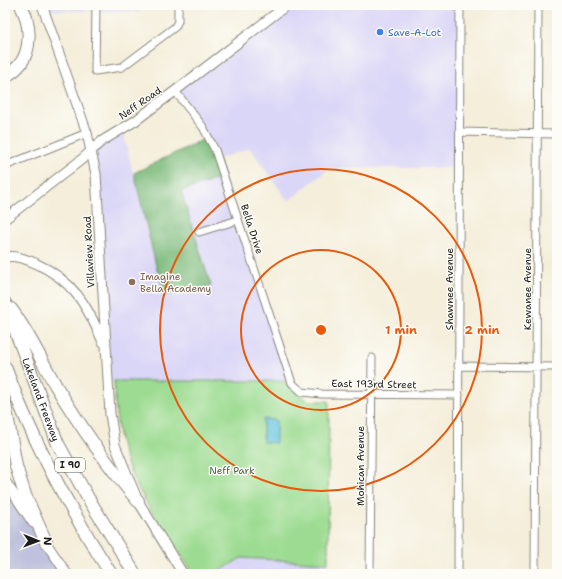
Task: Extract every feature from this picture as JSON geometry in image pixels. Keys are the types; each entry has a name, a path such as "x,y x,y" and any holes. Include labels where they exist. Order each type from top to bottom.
{"highway":[{"path":"5,76 18,67 29,44 29,30 26,15 21,5"},
{"path":"5,303 22,324 57,386 119,479 138,501"},
{"name":"Lakeland Freeway","path":"5,303 58,444 88,498 135,574"},
{"name":"Lakeland Freeway","path":"5,367 38,445 68,502 111,574"},
{"path":"5,404 16,466 25,495 46,542"}],"street":[{"name":"Villaview Road","path":"42,5 87,132 96,174 110,414 115,445 138,501 183,574"},
{"path":"96,5 95,72 122,67 175,27 178,21 178,5"},
{"name":"Neff Road","path":"5,218 102,141 135,120 175,91 287,5"},
{"name":"Shawnee Avenue","path":"458,574 460,5"},
{"name":"Kewanee Avenue","path":"535,574 538,5"},
{"name":"Bella Drive","path":"175,91 202,127 215,150 292,382"},
{"path":"5,166 87,132"},
{"path":"460,132 557,134"},
{"path":"199,232 238,220"},
{"path":"5,257 12,256 26,259 50,270 71,287 89,311 106,348"},
{"name":"Mohican Avenue","path":"370,574 370,395 372,358"},
{"path":"458,366 557,367"},
{"name":"East 193rd Street","path":"292,382 302,392 370,395 458,395"},
{"path":"5,481 67,574"}],"shaded area":[{"path":"42,5 140,5 140,12 44,10"},
{"path":"287,5 538,5 538,7 460,6 459,168 330,168 288,201 250,148 219,159 215,150 175,91"},
{"name":"Imagine Bella Academy","path":"122,128 156,266 193,229 181,191 225,177 292,383 108,382 92,150"},
{"path":"5,481 67,574 5,574"},
{"path":"241,558 328,563 328,574 215,574"}],"green space":[{"path":"208,137 225,177 181,191 211,286 166,295 156,266 134,173"},
{"name":"Neff Park","path":"114,381 283,381 308,401 329,401 328,563 241,558 215,574 194,574 142,496 126,462 118,428"}],"water":[{"path":"263,419 276,420 276,443 263,442"}],"place":[{"name":"Save-A-Lot","path":"380,32"},
{"name":"Imagine Bella Academy","path":"132,282"}]}
